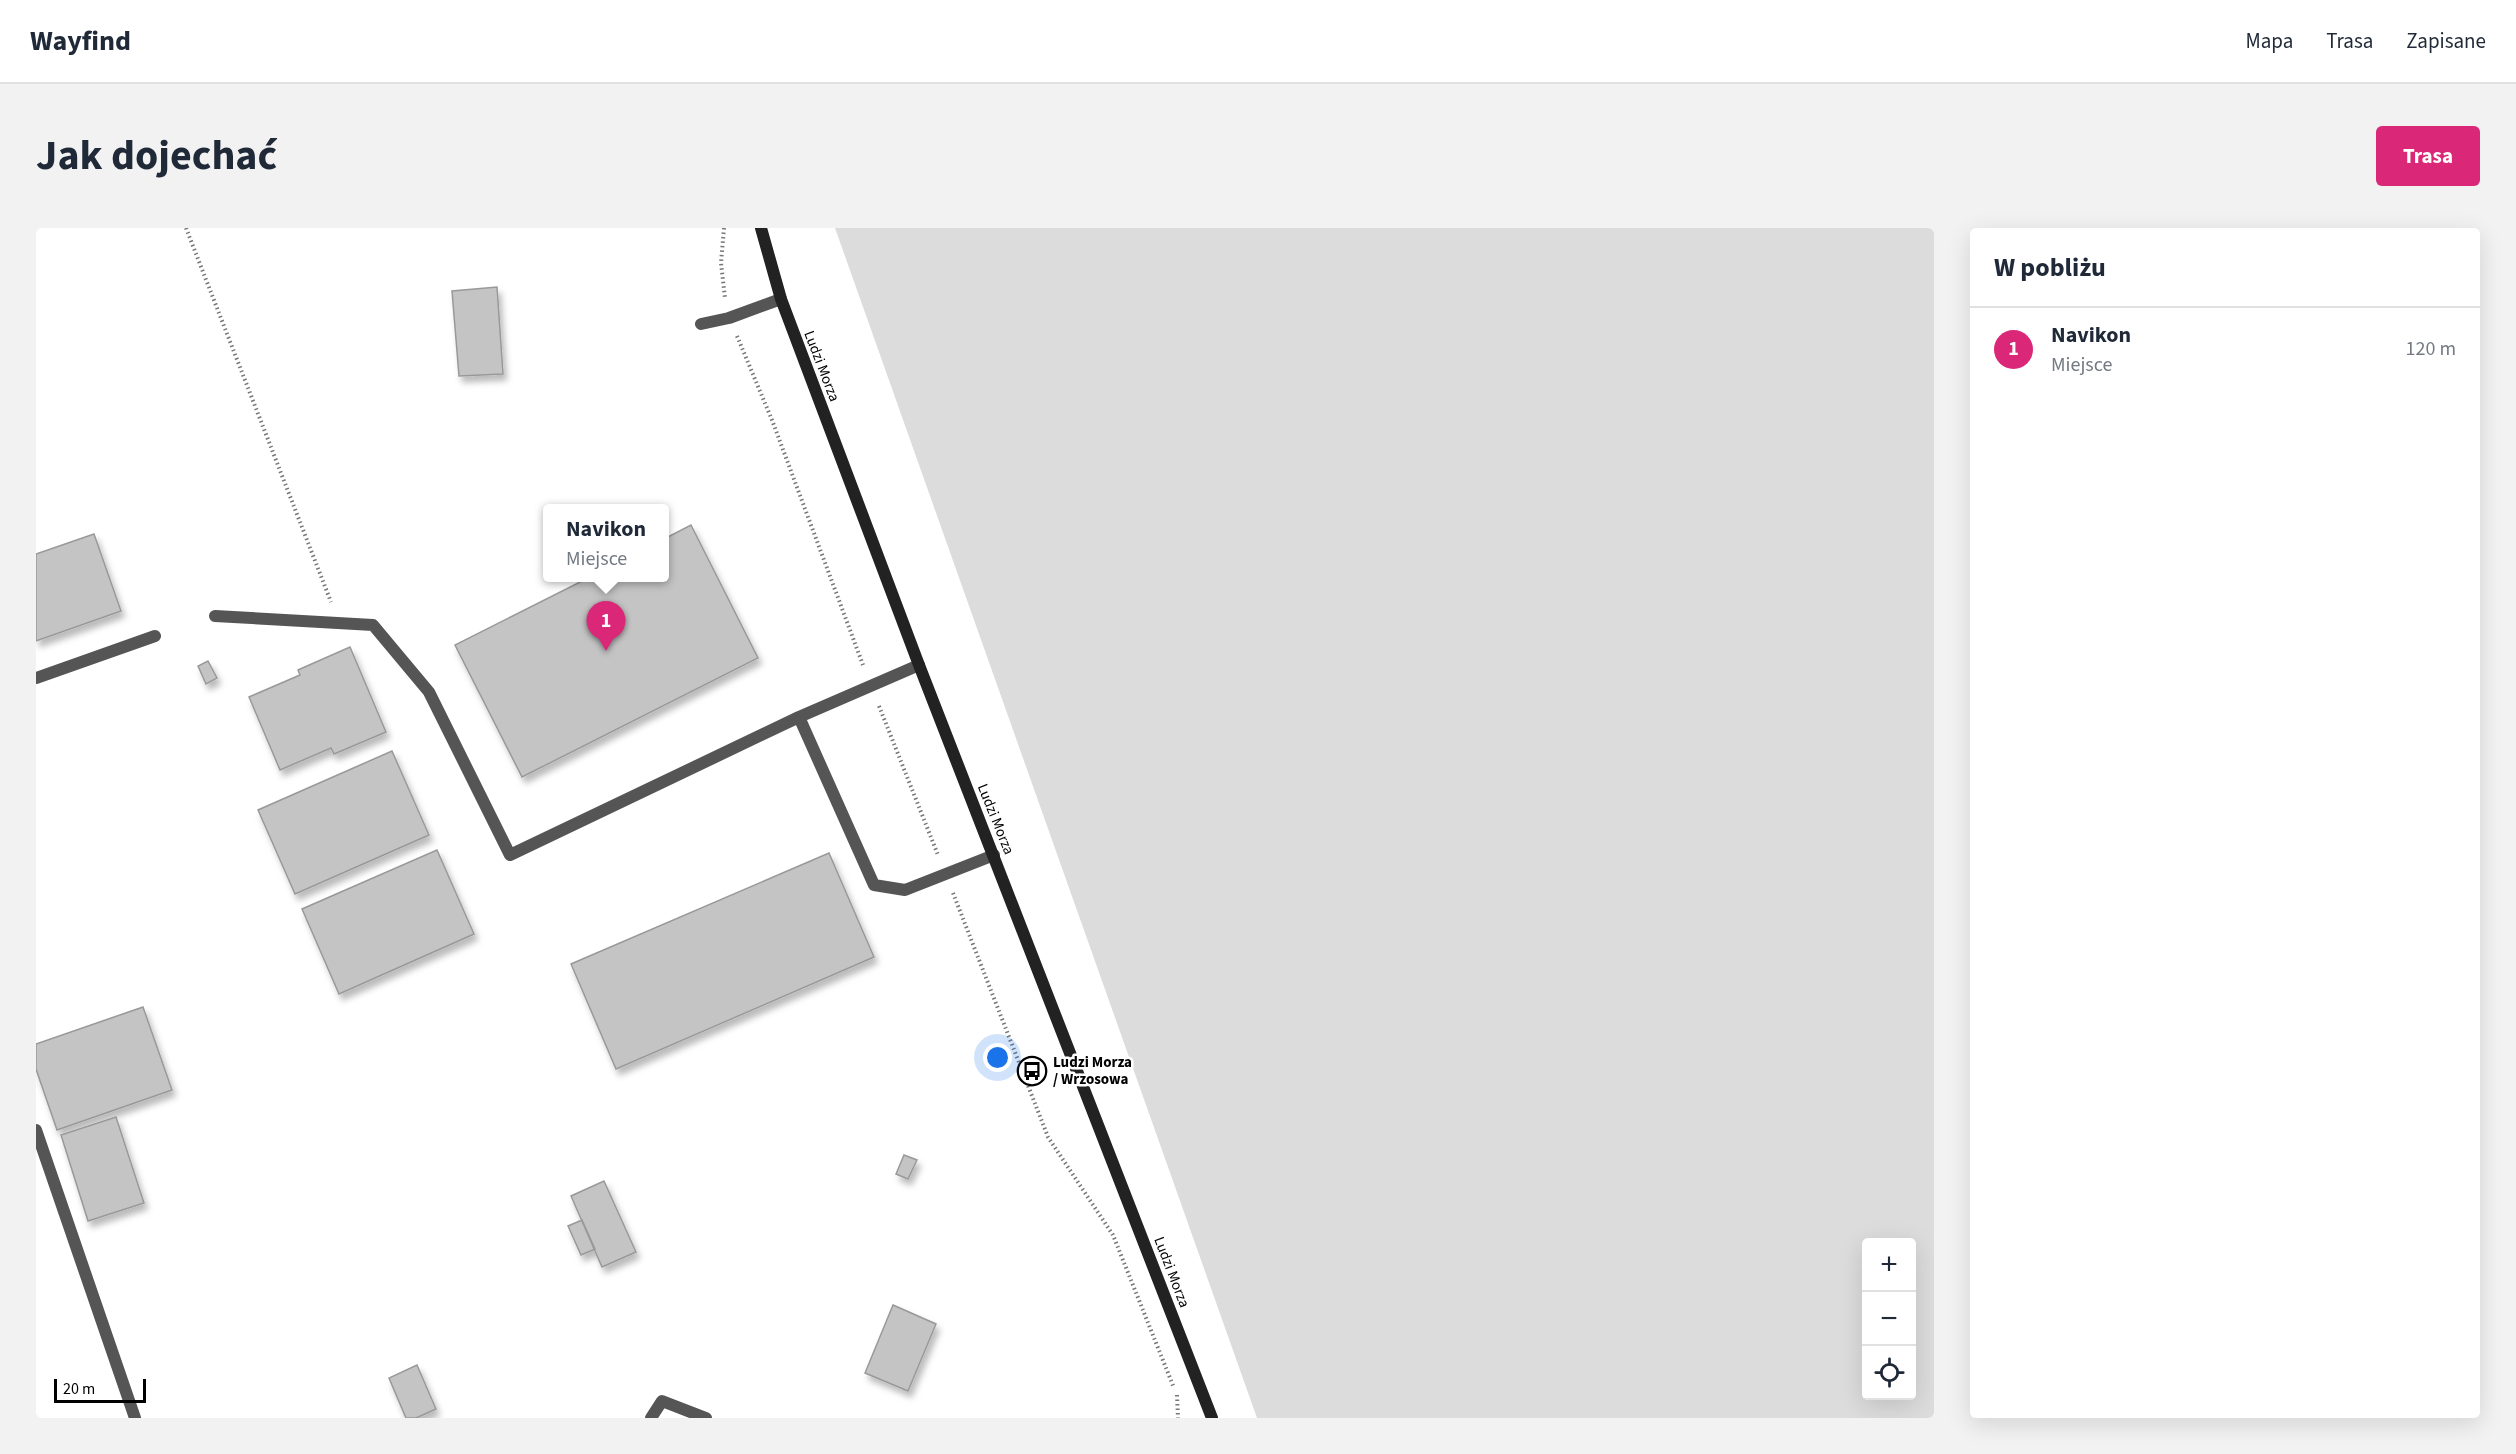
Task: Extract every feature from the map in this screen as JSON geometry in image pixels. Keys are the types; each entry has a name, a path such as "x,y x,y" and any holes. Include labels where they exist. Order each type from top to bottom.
{"street":[{"name":"Ludzi Morza","path":"761,228 781,300 919,665 1212,1418"},
{"path":"701,324 729,318 781,300"},
{"path":"215,616 373,625 429,692 510,855 799,717 919,665"},
{"path":"36,678 155,636"},
{"path":"799,717 874,885 905,890 994,855"},
{"path":"36,1130 135,1418"},
{"path":"651,1418 662,1401 706,1418"}],"path":[{"path":"186,228 332,602"},
{"path":"724,228 720,263 729,318 772,420 871,686 1048,1137 1113,1235 1178,1397 1178,1418"}],"shaded area":[{"path":"835,228 1934,228 1934,1418 1257,1418"}],"building":[{"path":"497,287 503,374 459,376 452,291"},
{"path":"691,525 758,658 522,777 455,645 580,582 669,582 669,536"},
{"path":"94,534 121,611 36,641 36,554"},
{"path":"350,647 386,732 334,754 331,748 280,770 249,697 300,675 298,670"},
{"path":"208,661 217,678 206,684 198,666"},
{"path":"392,751 429,835 295,894 258,810"},
{"path":"437,850 474,934 339,994 302,909"},
{"path":"829,853 874,957 616,1069 571,964"},
{"path":"143,1007 172,1090 57,1130 36,1069 36,1044"},
{"path":"116,1117 144,1203 88,1221 61,1135"},
{"path":"904,1155 917,1160 908,1179 896,1174"},
{"path":"604,1181 636,1252 602,1267 571,1196"},
{"path":"582,1220 595,1249 581,1255 568,1226"},
{"path":"893,1305 936,1324 908,1391 865,1373"},
{"path":"417,1365 436,1409 416,1418 406,1418 389,1378"}],"place":[{"name":"Navikon","path":"606,651"},
{"name":"Ludzi Morza / Wrzosowa","path":"1032,1071"}]}
